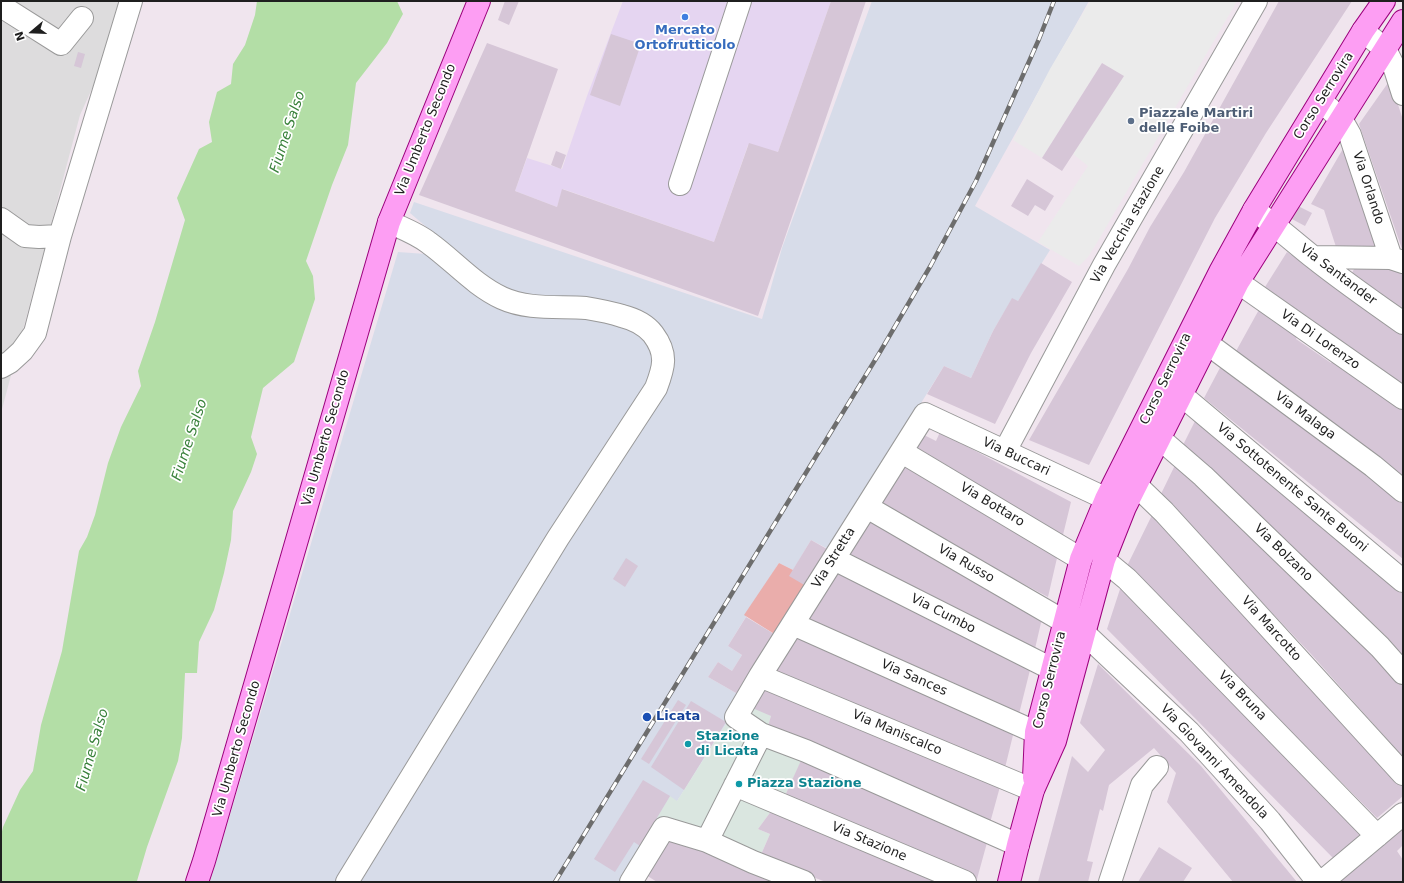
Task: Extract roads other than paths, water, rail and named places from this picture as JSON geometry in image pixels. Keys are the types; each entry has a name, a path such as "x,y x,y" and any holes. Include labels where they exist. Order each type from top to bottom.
{"main road":[{"name":"Via Umberto Secondo","path":"197,882 389,222 479,1"},
{"name":"Corso Serrovira","path":"1009,882 1045,737 1052,670 1081,559 1116,503 1136,486 1159,438 1173,388 1229,276 1254,210 1363,31 1384,1"},
{"name":"Corso Serrovira","path":"1229,276 1274,224 1403,21"},
{"name":"Corso Serrovira","path":"1045,737 1084,633 1104,560 1116,503 1121,469 1144,422 1173,388"}],"street":[{"path":"1,367 10,362 22,351 35,333 60,236 131,1"},
{"path":"680,184 740,1"},
{"name":"Via Vecchia stazione","path":"1005,451 1104,265 1256,1"},
{"path":"1,6 61,44 82,18"},
{"path":"1363,31 1385,49 1395,69 1403,94"},
{"name":"Via Orlando","path":"1321,101 1341,119 1350,135 1397,260"},
{"name":"Via Santander","path":"1254,210 1274,224 1313,257 1356,290 1403,323"},
{"path":"1,219 25,236 60,236"},
{"path":"347,882 558,538 656,388 664,364 662,351 658,341 642,324 608,312 586,308 521,304 503,299 488,291 429,242 389,222"},
{"path":"1313,257 1397,260"},
{"name":"Via Di Lorenzo","path":"1229,276 1403,398"},
{"name":"Via Malaga","path":"1198,337 1373,466 1403,490"},
{"name":"Via Sottotenente Sante Buoni","path":"1173,388 1403,581"},
{"name":"Via Buccari","path":"925,414 1116,503"},
{"name":"Via Stretta","path":"761,734 736,717 760,676 925,414"},
{"name":"Via Bolzano","path":"1144,422 1159,438 1203,476 1380,647 1403,672"},
{"name":"Via Bottaro","path":"902,452 1081,559"},
{"name":"Via Marcotto","path":"1121,469 1136,486 1164,512 1403,774"},
{"name":"Via Russo","path":"867,507 1084,633"},
{"name":"Via Cumbo","path":"834,559 1052,670"},
{"name":"Via Bruna","path":"1104,560 1127,579 1377,836"},
{"name":"Via Sances","path":"793,624 1045,737"},
{"name":"Via Giovanni Amendola","path":"1084,633 1189,732 1270,821 1318,882"},
{"name":"Via Maniscalco","path":"760,676 1033,790"},
{"path":"708,841 761,734 806,751 1018,845"},
{"path":"1110,882 1142,785 1157,767"},
{"name":"Via Stazione","path":"735,785 965,882"},
{"path":"1322,882 1403,814"},
{"path":"631,882 664,828 708,841 753,862 804,882"}],"water":[{"name":"Fiume Salso","path":"257,1 397,1 403,14 387,43 356,83 348,145 332,185 306,261 313,276 315,299 294,362 263,388 251,437 257,454 251,472 233,511 231,540 224,573 214,610 199,642 197,673 185,673 182,738 178,761 147,847 137,881 1,882 1,836 3,827 20,790 33,771 41,725 62,651 79,551 87,537 95,515 108,463 121,427 141,386 138,371 155,322 185,220 177,198 199,149 212,142 209,122 217,92 231,84 233,64 245,45 255,15"}],"railway":[{"path":"555,882 880,352 931,265 976,181 1039,39 1054,1"}],"place":[{"name":"Mercato Ortofrutticolo","path":"685,17"},
{"name":"Piazzale Martiri delle Foibe","path":"1131,121"},
{"name":"Licata","path":"647,717"},
{"name":"Stazione di Licata","path":"688,744"},
{"name":"Piazza Stazione","path":"739,784"}]}
